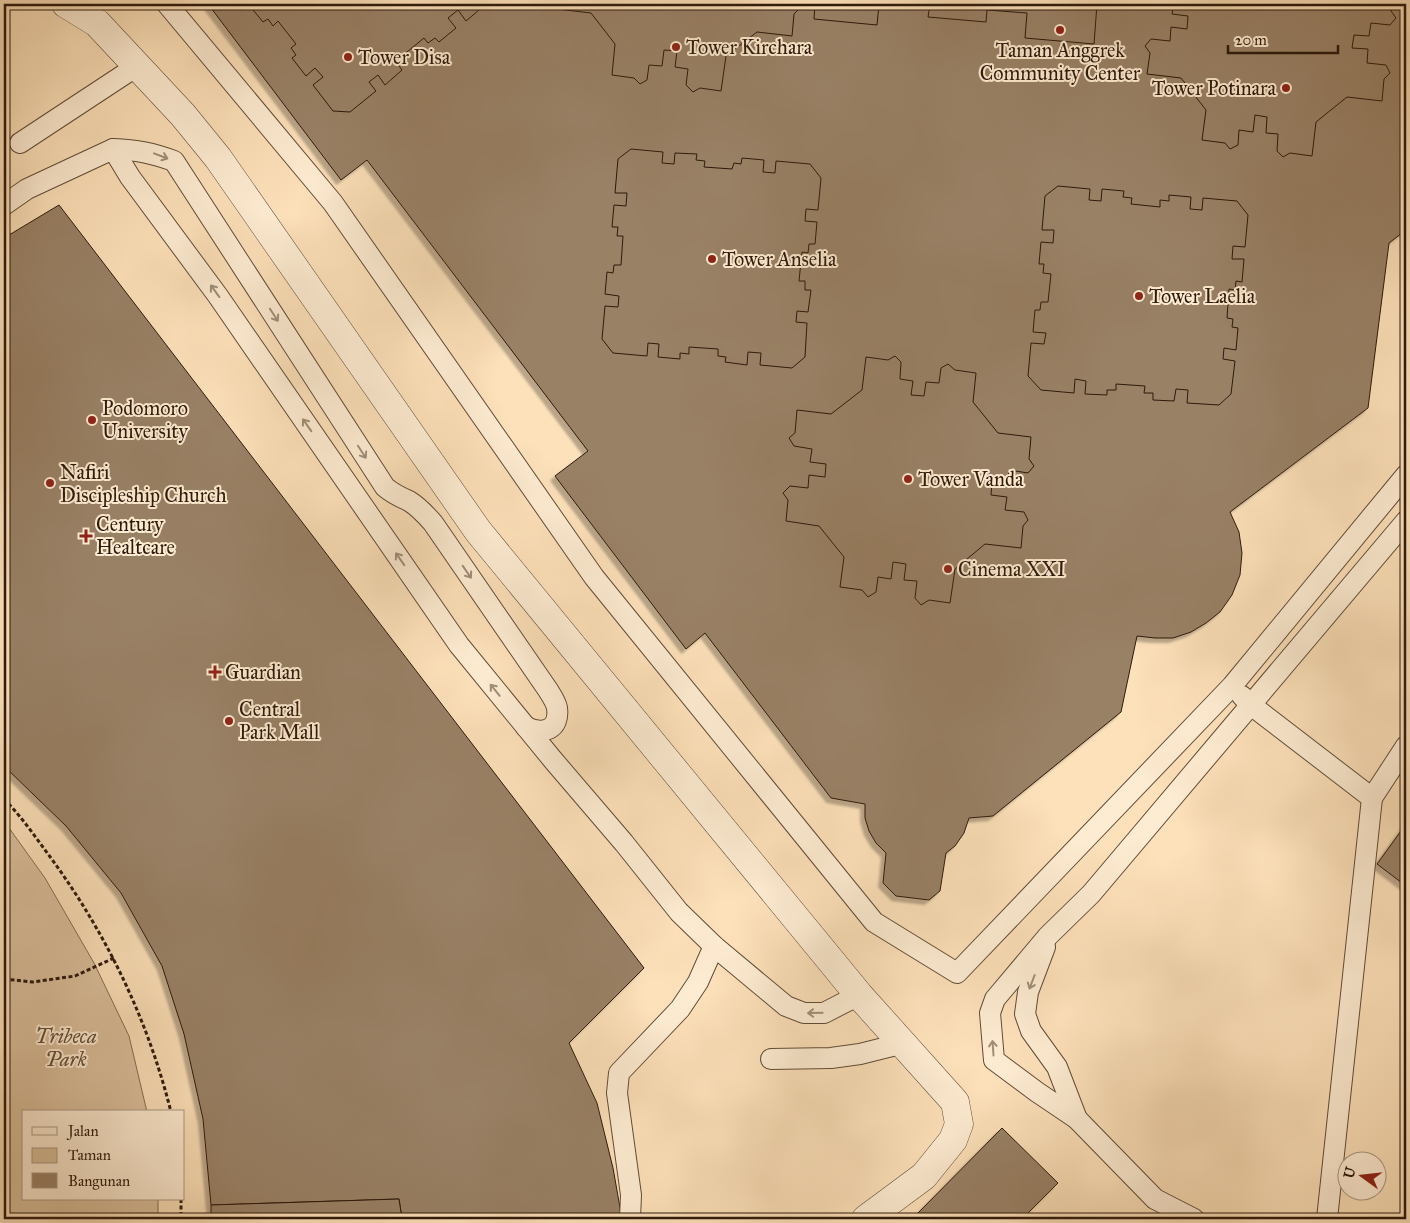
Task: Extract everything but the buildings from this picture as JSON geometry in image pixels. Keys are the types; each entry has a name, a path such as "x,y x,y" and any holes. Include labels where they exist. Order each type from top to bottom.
{"street":[{"path":"66,4 97,23 183,115 218,158 478,531 859,994 955,1102 959,1124 953,1140 924,1176 866,1219"}],"lane":[{"path":"167,4 333,203 594,577 874,922 957,973 1232,686 1406,475"},
{"path":"20,143 138,66"},
{"path":"113,149 130,177 218,296 459,645 679,912 714,946 786,1006 804,1013 824,1013 859,994"},
{"path":"4,205 27,189 113,149 137,150 156,154 174,161 385,487 394,495 410,502 421,510 433,523 548,690 557,706 557,718 552,727 545,732 536,732 526,727"},
{"path":"380,530 384,510 394,495"},
{"path":"1194,1219 1155,1199 1077,1119 994,1060 990,1013 995,999 1048,936 1091,894 1406,521"},
{"path":"1232,686 1251,705 1372,798"},
{"path":"1328,1219 1372,798 1406,746"},
{"path":"1048,936 1028,992 1025,1014 1031,1031 1057,1067 1077,1119"},
{"path":"630,1219 631,1196 617,1093 619,1073 680,1009 698,982 714,946"},
{"path":"771,1060 831,1058 860,1054 904,1043"}],"path":[{"path":"4,799 19,814 71,885 114,958 141,1018 161,1072 170,1110"},
{"path":"4,979 33,982 75,976 114,958"},
{"path":"180,1200 181,1219"}],"green space":[{"name":"Tribeca Park","path":"4,821 45,878 94,963 129,1036 147,1110 22,1110 22,1200 158,1200 158,1219 4,1219"}],"place":[{"name":"Taman Anggrek Community Center","path":"1060,30"},
{"name":"Tower Kirchara","path":"676,47"},
{"name":"Tower Disa","path":"348,57"},
{"name":"Tower Potinara","path":"1286,88"},
{"name":"Tower Anselia","path":"712,259"},
{"name":"Tower Laelia","path":"1139,296"},
{"name":"Podomoro University","path":"92,420"},
{"name":"Tower Vanda","path":"908,479"},
{"name":"Nafiri Discipleship Church","path":"50,483"},
{"name":"Century Healtcare","path":"86,536"},
{"name":"Cinema XXI","path":"948,569"},
{"name":"Guardian","path":"215,672"},
{"name":"Central Park Mall","path":"229,721"}]}
